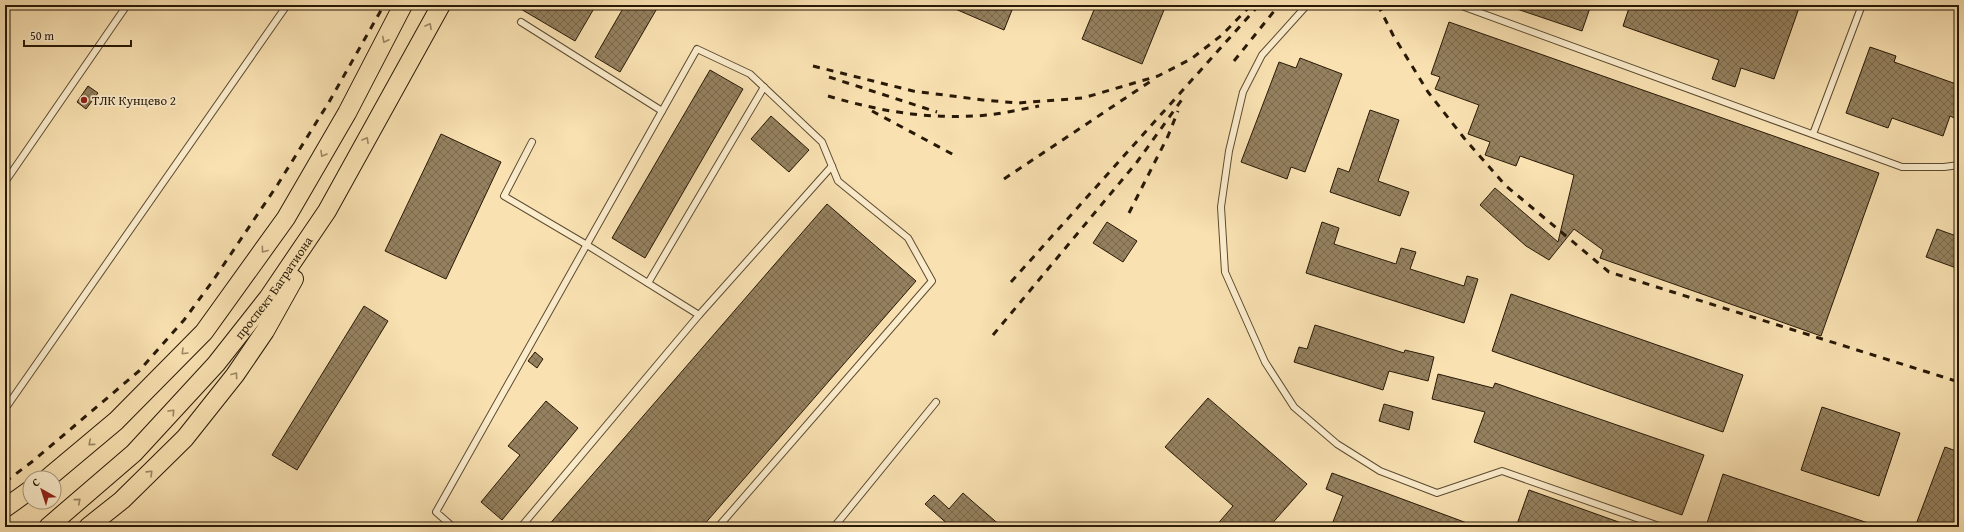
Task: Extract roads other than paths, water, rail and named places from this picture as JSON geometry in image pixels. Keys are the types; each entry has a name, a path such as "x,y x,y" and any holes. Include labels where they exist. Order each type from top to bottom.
{"main road":[{"path":"56,470 116,421 204,332 286,218 347,113 402,5"},
{"name":"проспект Багратиона","path":"48,527 134,453 216,364 268,298 327,211 441,5"},
{"path":"88,527 122,500 185,438 235,376 266,331 327,211"},
{"path":"5,492 22,485"},
{"path":"5,508 22,496"}],"lane":[{"path":"5,182 127,5"},
{"path":"5,409 287,5"},
{"path":"1307,5 1262,54 1243,92 1229,151 1221,207 1225,272 1266,362 1294,407 1338,444 1380,471 1437,493 1502,471 1662,527"},
{"path":"1460,5 1902,167 1944,167 1959,165"},
{"path":"1813,134 1862,5"},
{"path":"521,22 662,111"},
{"path":"454,527 436,512 697,49 750,74 822,142 838,181 908,238 932,281 718,527"},
{"path":"648,283 764,87"},
{"path":"532,142 504,196 587,245 698,315"},
{"path":"522,527 698,315 832,166"},
{"path":"834,527 936,402"}],"railway":[{"path":"5,482 33,461 139,371 184,320 212,282 278,184 329,102 384,5"},
{"path":"813,66 913,91 983,100 1018,103 1083,98 1158,76 1191,59 1222,35 1251,5"},
{"path":"1011,282 1259,5"},
{"path":"1234,61 1279,5"},
{"path":"1378,5 1393,35 1428,92 1464,138 1505,185 1609,272 1959,382"},
{"path":"829,77 937,112"},
{"path":"1004,179 1151,81"},
{"path":"828,96 848,102 888,110 947,116 988,115 1039,106"},
{"path":"993,335 1137,162 1183,98"},
{"path":"872,111 954,155"},
{"path":"1129,213 1168,136 1178,111"}],"place":[{"name":"ТЛК Кунцево 2","path":"84,100"}]}
